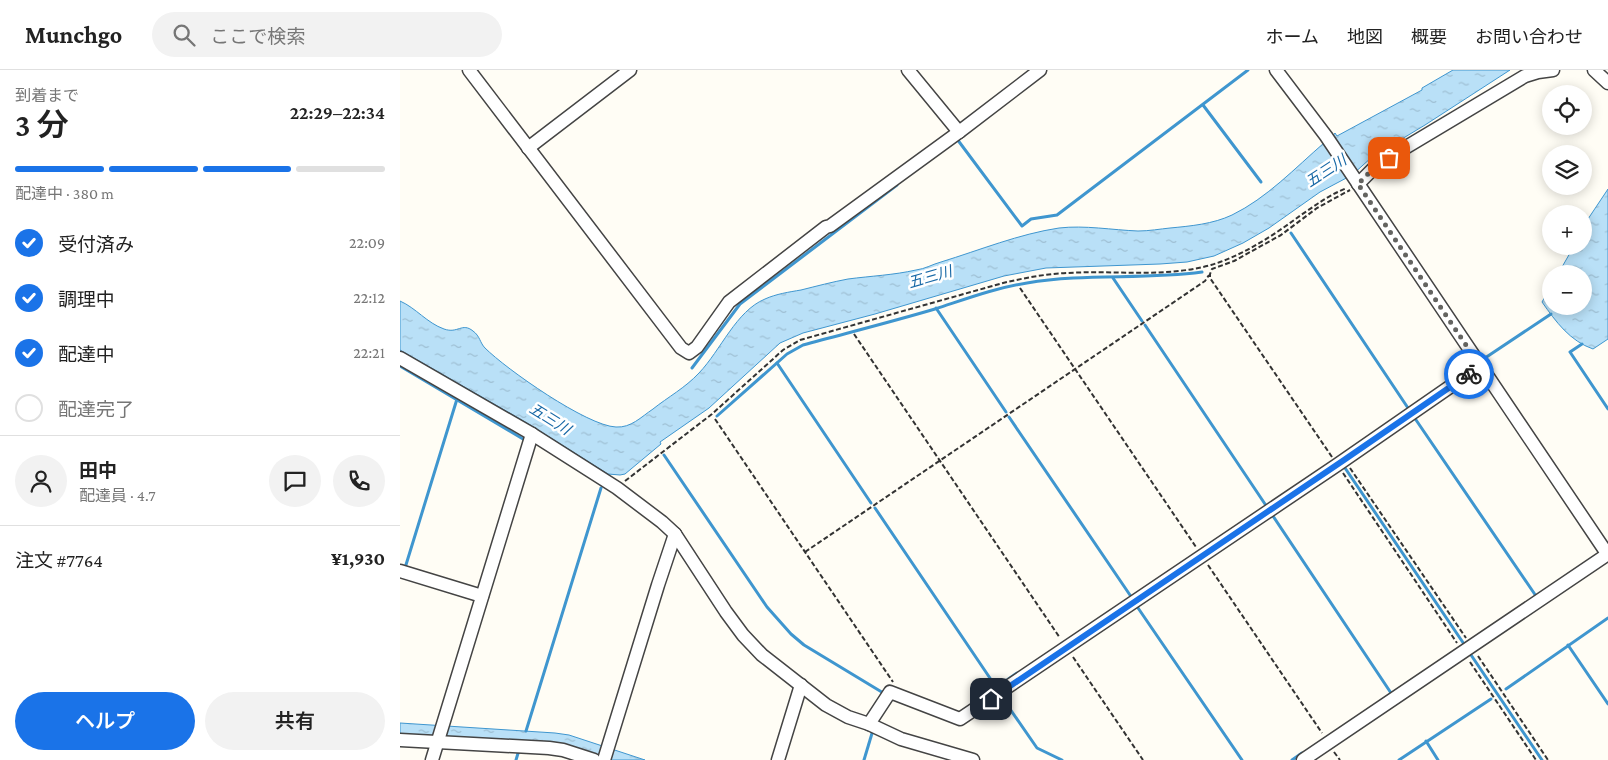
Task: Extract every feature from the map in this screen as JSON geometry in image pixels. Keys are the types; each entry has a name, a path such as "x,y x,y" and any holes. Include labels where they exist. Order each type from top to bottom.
{"street":[{"path":"469,70 528,148 555,180 554,182 681,348 689,353 697,347 729,302 826,227 830,226 959,132 1040,70"},
{"path":"528,148 630,70"},
{"path":"908,70 959,132"},
{"path":"1276,70 1326,136 1608,554 1303,760"},
{"path":"1358,184 1374,168 1403,148 1525,76 1553,70"},
{"path":"1594,70 1608,83"},
{"path":"400,358 532,434 617,488 675,534 743,635 762,655 800,686 848,717 869,724 901,739 952,757 973,760"},
{"path":"869,724 890,692 960,719 1480,366"},
{"path":"432,760 532,434"},
{"path":"604,760 675,534"},
{"path":"400,571 482,596"},
{"path":"778,760 800,686"},
{"path":"400,740 549,748 563,750 594,760"}],"path":[{"path":"617,488 712,414 783,350 800,340 1034,276 1067,273 1170,271 1210,265 1234,257 1278,231 1332,194 1358,184"},
{"path":"805,552 1205,281 1210,274"},
{"path":"1020,288 1340,760"},
{"path":"854,334 1143,760"},
{"path":"715,419 895,684 890,692"},
{"path":"1344,460 1548,760"}],"water":[{"name":"五三川","path":"1453,70 1510,70 1372,157 1352,175 1320,192 1269,228 1243,243 1214,256 1187,262 1046,268 1004,276 803,333 780,343 709,408 660,442 661,444 625,474 608,474 527,423 400,350 400,301 444,329 469,329 479,337 483,346 510,369 567,407 603,424 616,427 626,426 640,418 694,378 707,364 737,322 746,312 765,299 783,293 848,279 919,269 1014,238 1059,228 1079,227 1146,231 1217,221 1232,215 1257,200 1335,133 1337,136 1422,90 1422,88"},
{"path":"1608,189 1608,339 1593,349 1570,336 1551,315 1592,315 1592,265 1563,265 1569,255 1592,255 1592,213"},
{"path":"400,723 569,735 645,760 603,760 400,736"}],"waterway":[{"path":"957,139 1022,226 1031,219 1057,215 1248,70"},
{"path":"1203,105 1261,182"},
{"path":"692,368 740,304 897,185"},
{"path":"1291,233 1410,411"},
{"path":"717,416 787,354 803,345 1015,285 1071,278 1158,276 1202,272"},
{"path":"1113,278 1142,321"},
{"path":"936,308 1006,412"},
{"path":"1482,360 1550,315"},
{"path":"1145,325 1267,507"},
{"path":"1582,344 1570,352 1608,409"},
{"path":"777,363 871,503"},
{"path":"400,366 523,439"},
{"path":"405,568 457,399"},
{"path":"1009,417 1132,598"},
{"path":"1414,417 1536,596"},
{"path":"664,455 767,607 791,634 804,645 885,694"},
{"path":"1343,465 1466,647"},
{"path":"526,731 601,488"},
{"path":"875,508 996,687"},
{"path":"1271,513 1391,693"},
{"path":"1136,605 1242,760"},
{"path":"1506,689 1608,618"},
{"path":"1568,645 1608,704"},
{"path":"1469,652 1542,760"},
{"path":"987,694 1017,673"},
{"path":"1001,696 1037,748 1062,760"},
{"path":"1399,760 1491,699"},
{"path":"864,760 873,730"},
{"path":"1426,741 1438,760"},
{"path":"516,760 519,750"},
{"path":"1292,760 1302,753"}],"way so far":[{"path":"1389,158 1374,168 1358,184 1480,366 1469,374"}],"route":[{"path":"991,699 1469,374"}]}
